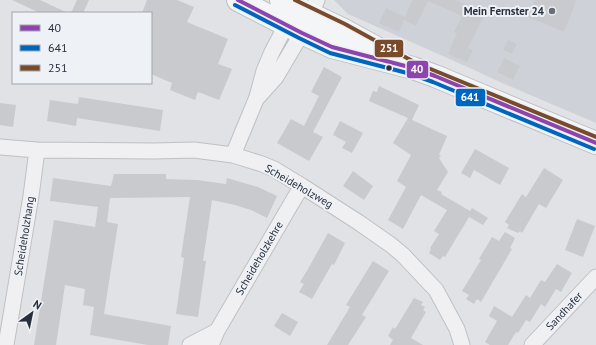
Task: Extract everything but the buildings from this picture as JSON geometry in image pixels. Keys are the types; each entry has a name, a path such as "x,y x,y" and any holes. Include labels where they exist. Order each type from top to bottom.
{"main road":[{"path":"238,0 299,11 332,47 413,68 596,143"}],"street":[{"path":"233,155 257,97 264,71 272,52 299,11"},
{"name":"Scheideholzweg","path":"0,147 37,150 194,150 233,155 274,169 358,222 403,254 436,290 457,329 462,345"},
{"name":"Scheideholzhang","path":"6,345 31,196 37,150"},
{"name":"Scheideholzkehre","path":"211,345 217,331 302,186"},
{"name":"Sandhafer","path":"532,345 596,277"},
{"path":"190,345 217,331"}],"shaded area":[{"path":"334,0 596,0 596,123 502,83 348,14"}],"transit line":[{"name":"40","path":"238,0 332,47 413,68 596,143"},
{"name":"251","path":"295,0 345,24 416,63 596,137"},
{"name":"641","path":"235,5 330,53 411,74 594,149"}],"place":[{"name":"Mein Fernster 24","path":"552,11"}]}
